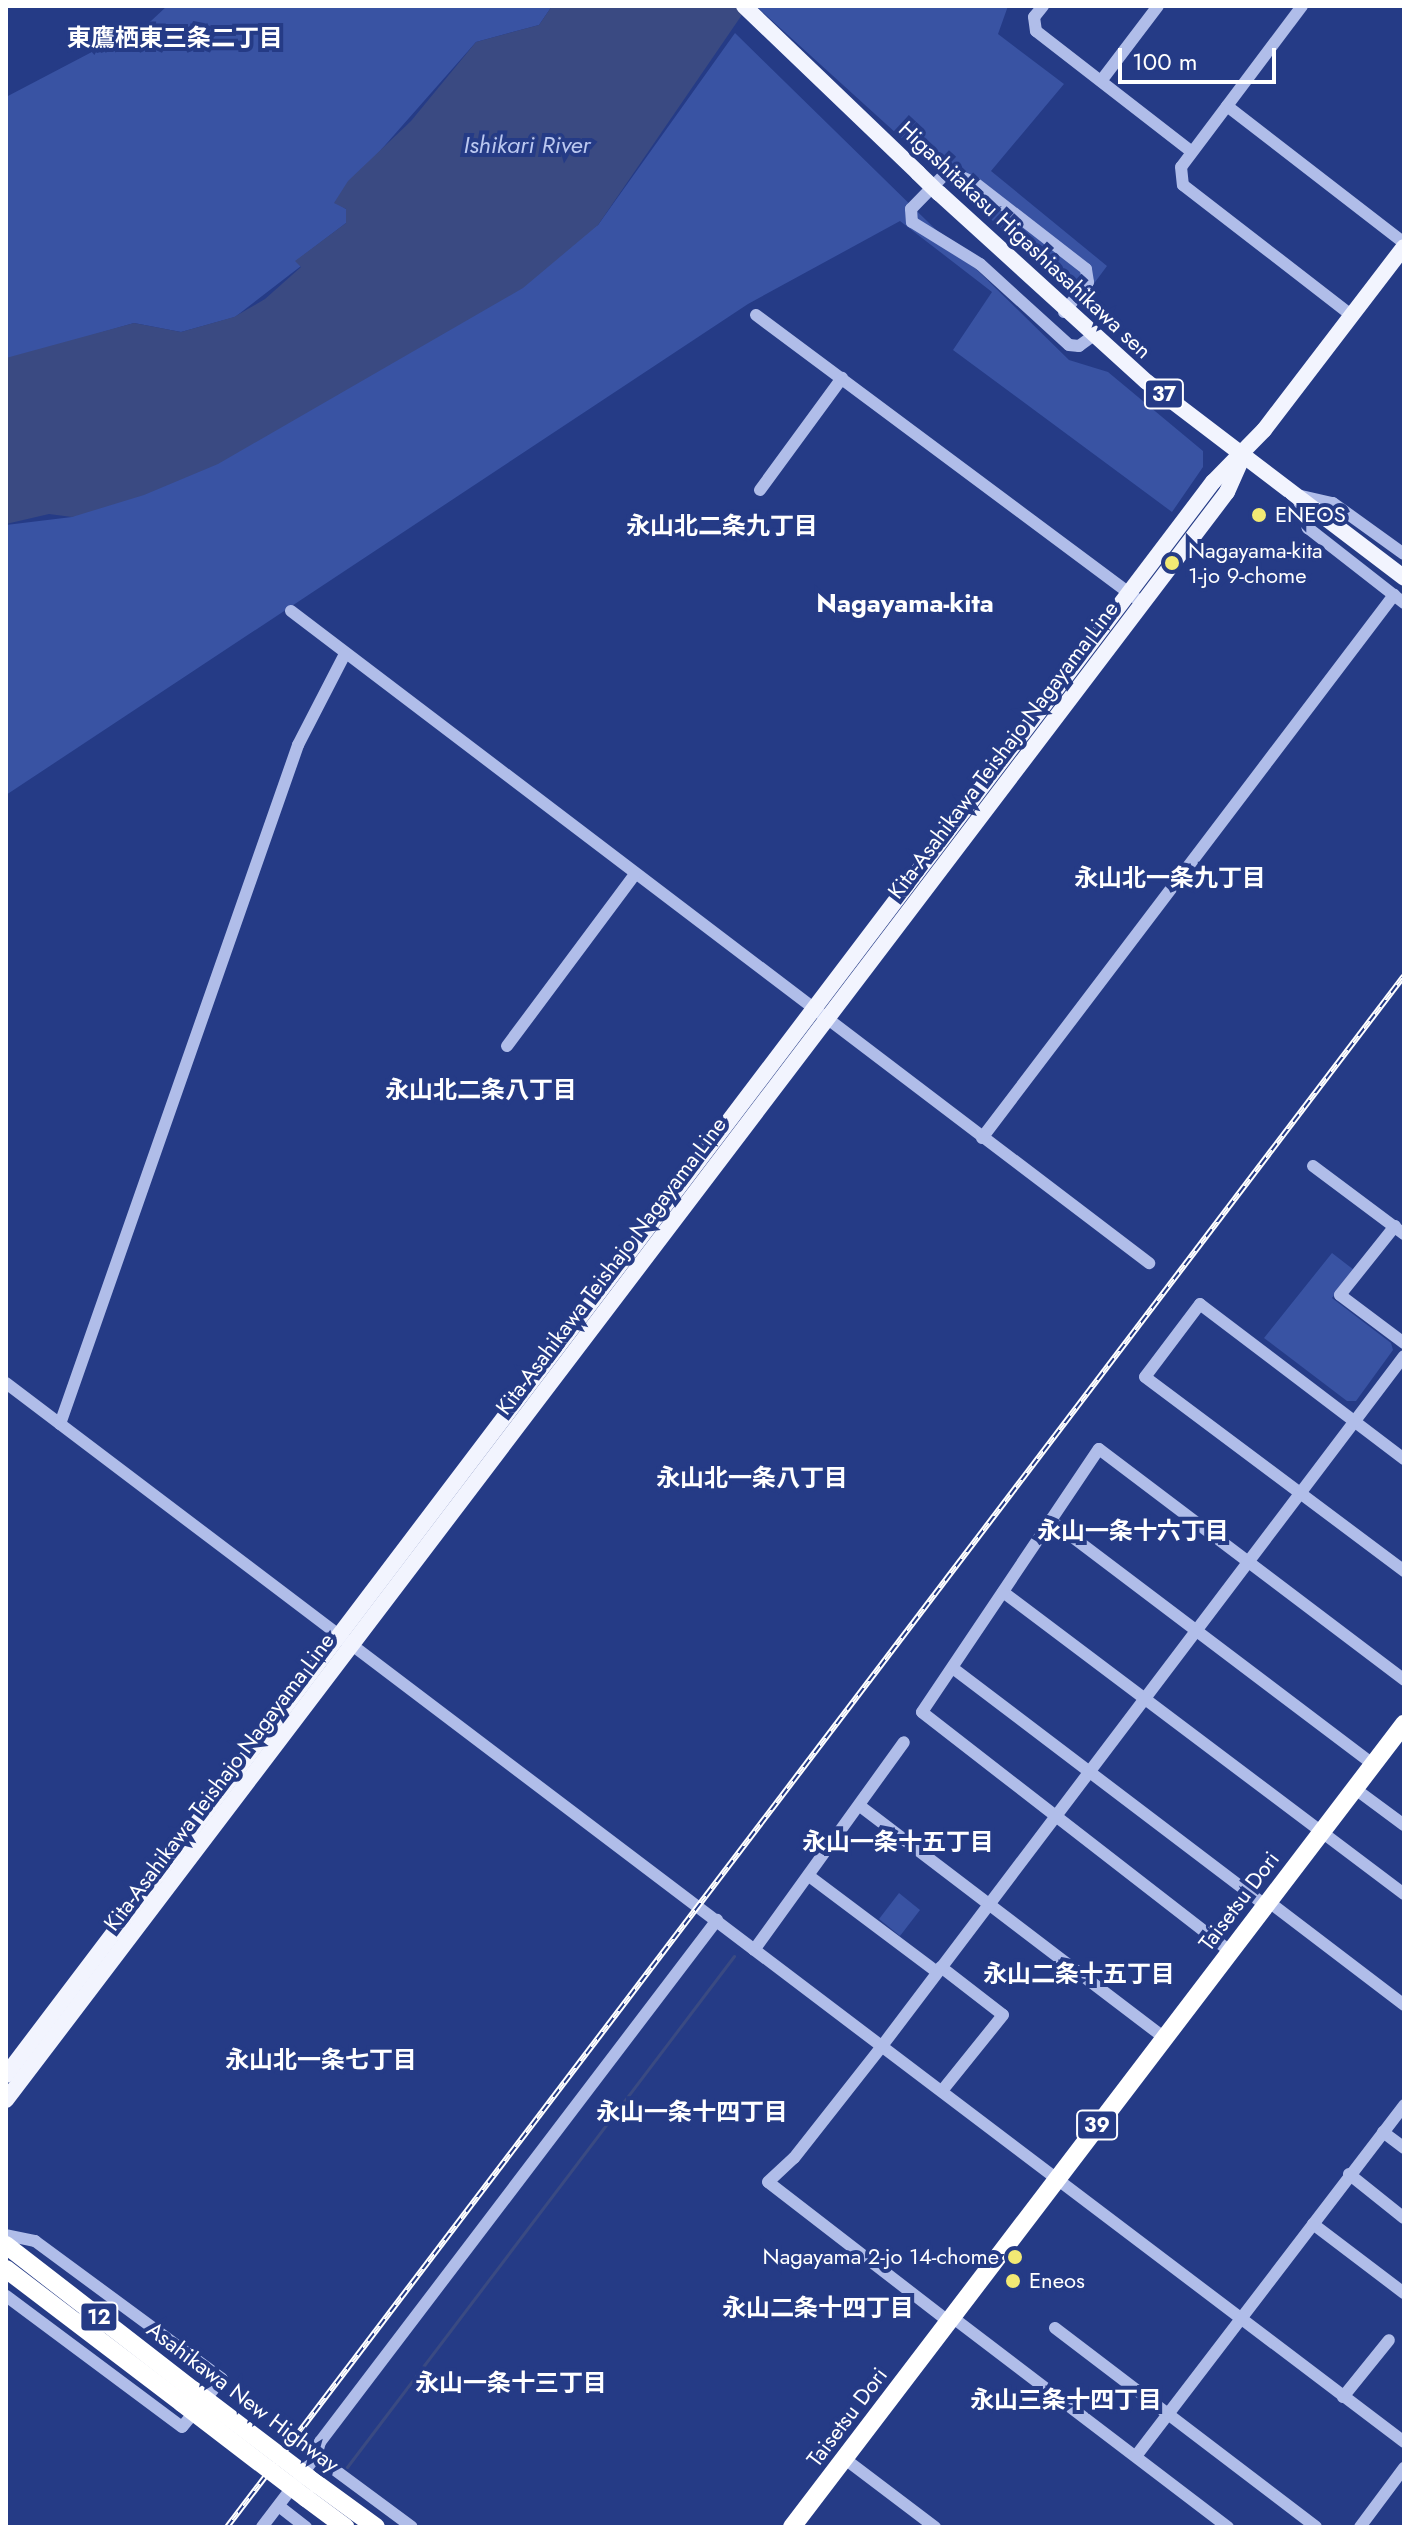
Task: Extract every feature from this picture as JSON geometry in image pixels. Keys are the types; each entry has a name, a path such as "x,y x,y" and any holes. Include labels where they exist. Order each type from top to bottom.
{"highway":[{"name":"Taisetsu Dori","path":"794,2526 1404,1724"},
{"name":"Asahikawa New Highway","path":"6,2245 188,2397"},
{"name":"Asahikawa New Highway","path":"6,2269 188,2397 311,2491 376,2527"},
{"name":"Asahikawa New Highway","path":"311,2491 345,2527"}],"main road":[{"name":"Higashitakasu Higashiasahikawa sen","path":"744,6 1064,312 1404,578"},
{"name":"Kita-Asahikawa Teishajo Nagayama Line","path":"6,2075 346,1639 821,1015 1136,599 1213,482 1243,454 1404,245"},
{"name":"Kita-Asahikawa Teishajo Nagayama Line","path":"6,2100 346,1639"}],"street":[{"path":"1043,6 1034,17 1036,31 1192,152"},
{"path":"1101,81 1158,6"},
{"path":"1302,6 1181,167 1183,185 1351,315"},
{"path":"1227,106 1404,245"},
{"path":"1064,312 1088,282 1086,269 975,183 948,171 911,209 912,222 980,264 1069,345 1079,346 1093,336"},
{"path":"756,315 1136,599"},
{"path":"760,490 842,378"},
{"path":"1297,495 1333,503 1404,554"},
{"path":"982,1138 1399,599 1308,528 1297,495"},
{"path":"291,611 1149,1263"},
{"path":"60,1424 298,745 345,654"},
{"path":"507,1046 635,874"},
{"path":"1313,1166 1399,1230 1340,1295 1404,1343"},
{"path":"1404,1459 1200,1304 1145,1377 1404,1571"},
{"path":"1228,2527 768,2182 794,2158 882,2046 1404,1356"},
{"path":"6,1383 1404,2442"},
{"path":"1231,1952 922,1712 954,1669 1099,1449 1404,1680"},
{"path":"1050,1520 1373,1764"},
{"path":"1003,1592 1404,1894"},
{"path":"954,1669 1404,2005"},
{"path":"754,1950 904,1742"},
{"path":"1354,1788 1404,1825"},
{"path":"860,1806 1165,2038"},
{"path":"809,1876 1003,2015 942,2091"},
{"path":"262,2527 316,2456 320,2442 717,1920"},
{"path":"1136,2456 1404,2105"},
{"path":"1383,2132 1404,2148"},
{"path":"1349,2174 1404,2218"},
{"path":"1313,2224 1404,2293"},
{"path":"6,2235 35,2241 222,2379 182,2427 6,2296"},
{"path":"1055,2328 1316,2527"},
{"path":"1343,2397 1389,2340"},
{"path":"316,2456 412,2527"},
{"path":"845,2459 935,2527"},
{"path":"1360,2527 1404,2468"},
{"path":"280,2507 306,2527"}],"shaded area":[{"path":"167,6 552,6 539,25 476,42 335,202 346,209 346,223 296,261 301,266 235,317 181,332 134,323 6,360 6,97 151,21"},
{"path":"756,6 1008,6 998,34 1064,84 991,171 1107,266 1081,301"},
{"path":"735,33 1069,360 1108,372 1203,451 1203,467 1172,512 953,350 992,292 900,221 748,304 6,795 6,525 72,517 598,225"},
{"path":"1332,1253 1354,1270 1332,1298 1391,1343 1393,1350 1356,1401 1347,1401 1264,1338"},
{"path":"899,1893 920,1910 900,1936 879,1919"}],"water":[{"name":"Ishikari River","path":"552,6 748,6 598,225 523,288 218,464 144,495 72,517 49,514 6,524 6,358 134,323 181,332 234,317 265,299 301,267 295,261 346,223 346,209 334,203 348,181 411,121 476,42 539,25"}],"waterway":[{"path":"347,2467 734,1956"}],"railway":[{"path":"227,2527 1404,976"}],"place":[{"name":"ENEOS","path":"1259,515"},
{"name":"Nagayama-kita 1-jo 9-chome","path":"1172,563"},
{"name":"Nagayama 2-jo 14-chome","path":"1015,2257"},
{"name":"Eneos","path":"1013,2281"}],"district":[{"name":"東鷹栖東三条二丁目","path":"175,38"},
{"name":"永山北二条九丁目","path":"722,526"},
{"name":"Nagayama-kita","path":"905,604"},
{"name":"永山北一条九丁目","path":"1170,878"},
{"name":"永山北二条八丁目","path":"481,1090"},
{"name":"永山北一条八丁目","path":"752,1478"},
{"name":"永山一条十六丁目","path":"1133,1531"},
{"name":"永山一条十五丁目","path":"898,1842"},
{"name":"永山二条十五丁目","path":"1079,1974"},
{"name":"永山北一条七丁目","path":"321,2060"},
{"name":"永山一条十四丁目","path":"692,2112"},
{"name":"永山二条十四丁目","path":"818,2308"},
{"name":"永山一条十三丁目","path":"511,2383"},
{"name":"永山三条十四丁目","path":"1066,2400"}]}
